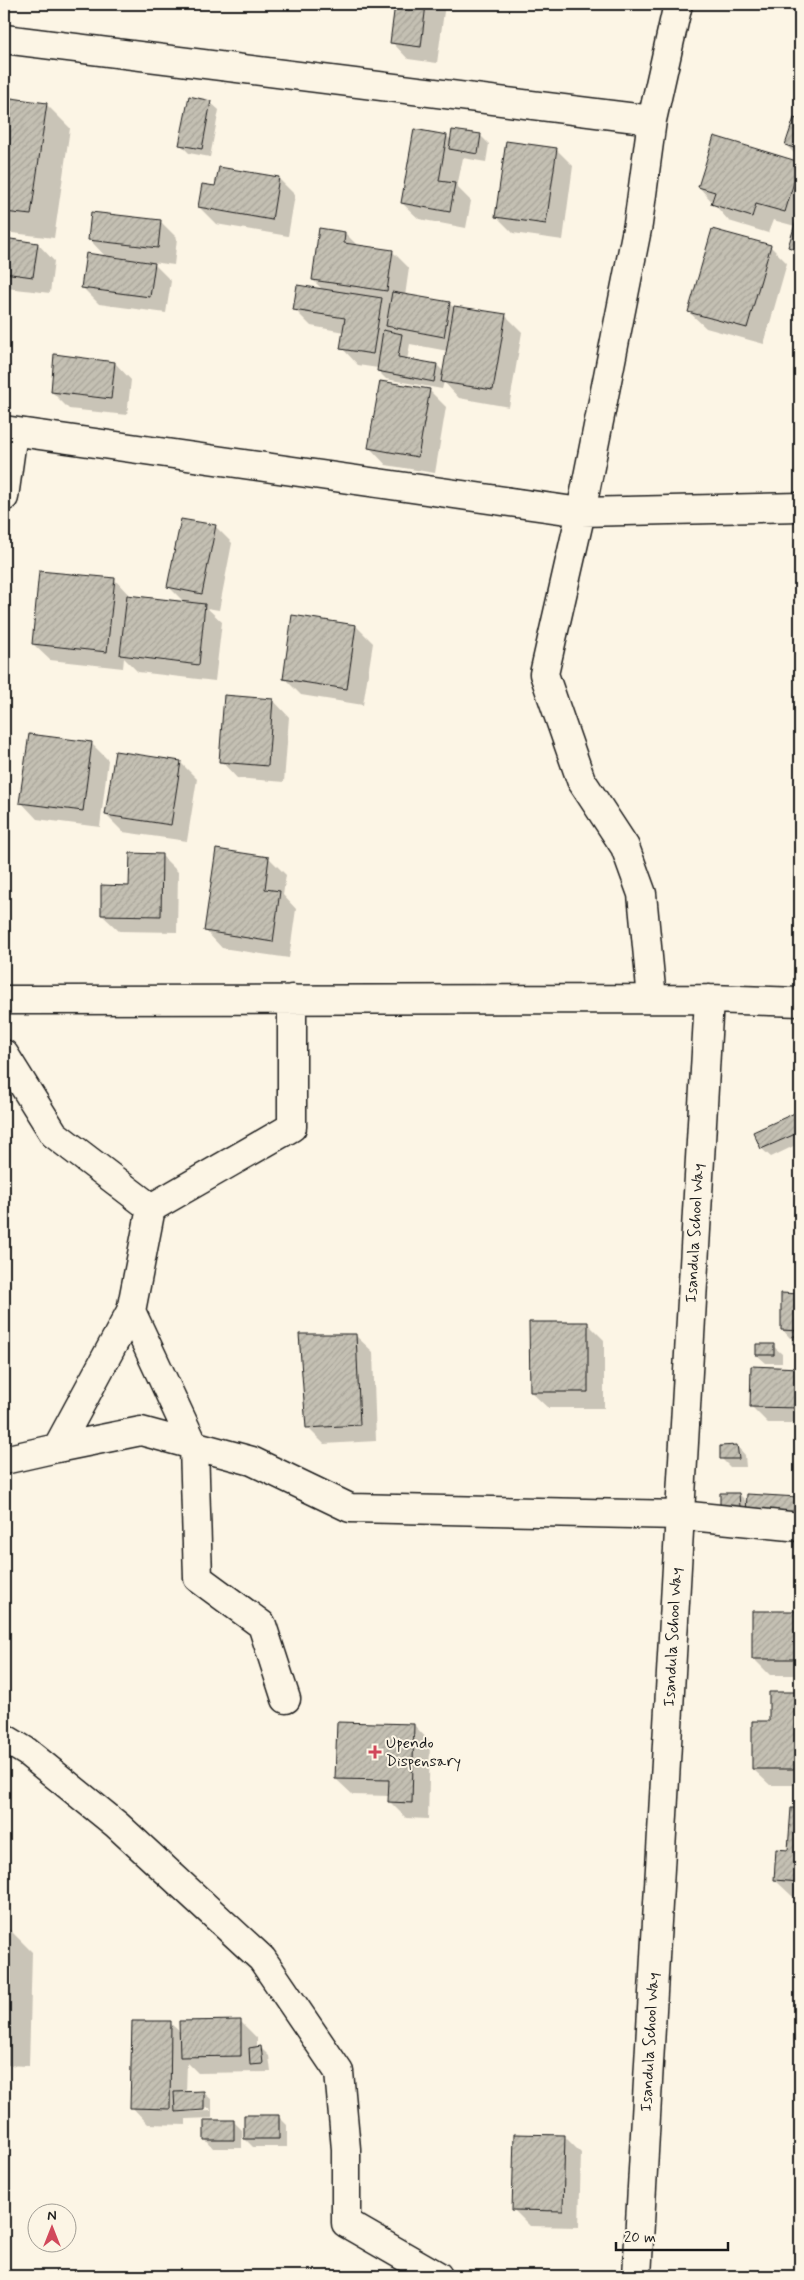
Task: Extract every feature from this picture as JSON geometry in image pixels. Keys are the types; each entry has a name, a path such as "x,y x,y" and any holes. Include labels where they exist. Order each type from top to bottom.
{"street":[{"path":"652,998 642,894 625,847 581,780 544,674 581,512 638,224 652,120 678,4"},
{"path":"4,39 652,120"},
{"path":"4,497 8,431 581,512 800,507"},
{"path":"4,1000 709,998 800,1002"},
{"name":"Isandula School Way","path":"637,2276 709,998"},
{"path":"57,1448 131,1311 151,1208 292,1128 292,999"},
{"path":"4,1054 54,1134 151,1208"},
{"path":"131,1311 194,1446 198,1578 262,1625 286,1699"},
{"path":"4,1460 141,1432 252,1461 350,1508 680,1515 800,1527"},
{"path":"4,1738 27,1752 117,1825 262,1959 339,2072 346,2149 346,2223 438,2276"}],"building":[{"path":"395,4 426,4 421,47 390,43"},
{"path":"189,96 211,101 202,149 179,145"},
{"path":"4,97 47,103 31,215 4,212"},
{"path":"794,118 800,120 800,150 785,145"},
{"path":"414,129 447,135 439,181 455,183 450,212 401,203"},
{"path":"452,130 481,134 478,154 449,149"},
{"path":"714,136 800,162 785,212 756,204 752,217 711,204 715,192 698,187"},
{"path":"506,141 557,148 546,224 495,217"},
{"path":"219,167 279,177 272,220 198,207 202,184 215,186"},
{"path":"800,208 800,251 788,247"},
{"path":"91,212 161,220 158,248 88,240"},
{"path":"319,228 345,232 344,243 393,250 387,291 312,280"},
{"path":"712,229 771,245 747,328 688,312"},
{"path":"4,238 38,243 33,277 4,273"},
{"path":"86,253 155,263 150,297 81,288"},
{"path":"297,285 382,298 373,354 340,349 345,318 293,310"},
{"path":"392,292 450,302 444,337 386,326"},
{"path":"454,306 506,314 493,390 441,382"},
{"path":"383,330 402,334 398,357 437,364 434,382 377,371"},
{"path":"54,354 115,362 111,399 51,392"},
{"path":"380,381 430,389 418,457 368,448"},
{"path":"181,519 216,525 202,594 167,587"},
{"path":"39,571 115,578 107,652 32,644"},
{"path":"127,595 205,604 199,665 120,655"},
{"path":"292,615 356,625 347,689 283,679"},
{"path":"224,695 273,699 268,766 219,762"},
{"path":"29,734 92,742 83,811 19,803"},
{"path":"115,751 181,761 171,825 105,815"},
{"path":"216,849 269,857 265,889 280,891 273,942 204,931"},
{"path":"130,853 162,854 161,916 101,915 101,885 129,886"},
{"path":"797,1112 800,1119 800,1132 761,1149 753,1132"},
{"path":"781,1293 800,1294 800,1331 781,1330"},
{"path":"529,1322 588,1322 588,1392 530,1392"},
{"path":"299,1334 356,1334 360,1425 306,1428"},
{"path":"793,1336 800,1336 800,1344 793,1344"},
{"path":"756,1344 774,1344 774,1355 756,1355"},
{"path":"751,1366 800,1368 800,1408 750,1407"},
{"path":"737,1445 739,1459 720,1459 720,1446"},
{"path":"720,1493 739,1493 740,1507 720,1509"},
{"path":"747,1494 798,1497 796,1517 746,1514"},
{"path":"752,1611 800,1611 800,1659 752,1659"},
{"path":"769,1692 800,1692 800,1769 752,1769 752,1721 769,1721"},
{"name":"Upendo Dispensary","path":"337,1722 414,1724 412,1803 388,1802 389,1780 335,1779"},
{"path":"791,1808 800,1808 800,1882 774,1880 776,1849 788,1850"},
{"path":"241,2020 241,2056 180,2057 179,2021"},
{"path":"132,2021 171,2021 170,2109 130,2108"},
{"path":"261,2046 263,2064 250,2065 249,2048"},
{"path":"204,2091 204,2110 175,2112 174,2092"},
{"path":"244,2115 279,2115 279,2139 244,2139"},
{"path":"204,2120 234,2120 234,2140 204,2140"},
{"path":"514,2134 565,2135 563,2211 512,2210"}],"place":[{"name":"Upendo Dispensary","path":"375,1752"}]}
